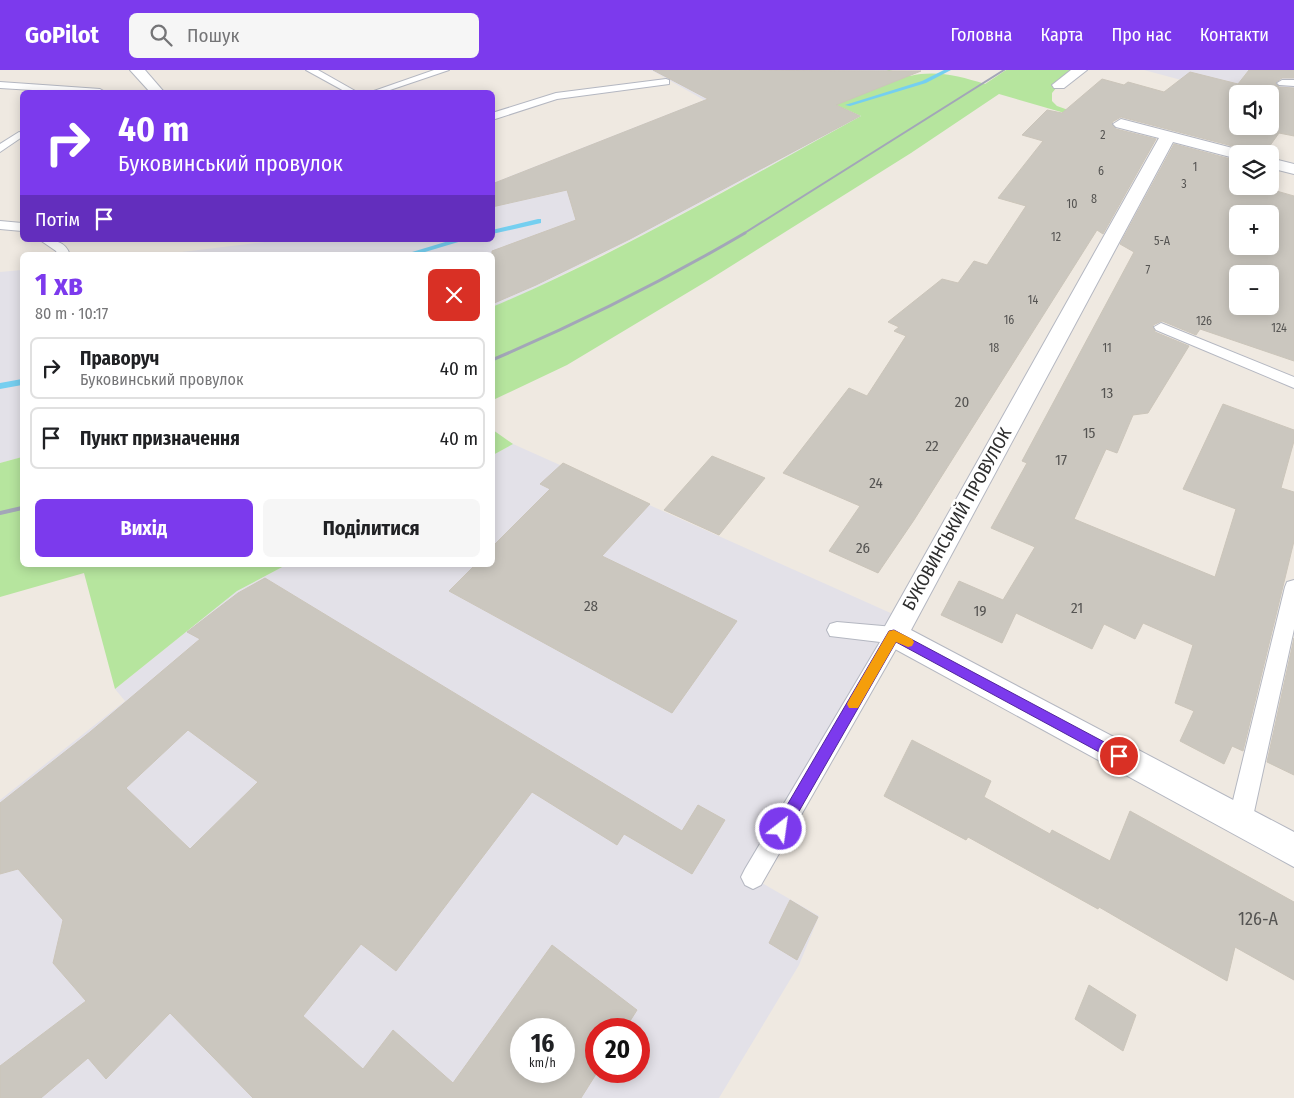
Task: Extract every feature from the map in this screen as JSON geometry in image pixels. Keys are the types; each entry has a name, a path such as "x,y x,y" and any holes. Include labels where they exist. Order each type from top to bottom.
{"street":[{"path":"136,70 155,90"},
{"path":"1059,85 1080,70"},
{"path":"1121,124 1229,152"},
{"name":"БУКОВИНСЬКИЙ ПРОВУЛОК","path":"894,635 1168,136"},
{"path":"1279,165 1294,169"},
{"path":"894,635 1294,850"}],"lane":[{"path":"311,70 348,90"},
{"path":"382,90 444,70"},
{"path":"495,116 556,96 666,82"},
{"path":"1282,83 1294,83"},
{"path":"0,85 71,90"},
{"path":"0,135 20,135"},
{"path":"0,149 20,136"},
{"path":"0,225 20,227"},
{"path":"49,242 63,252"},
{"path":"1161,327 1294,383"},
{"path":"1240,821 1294,587"},
{"path":"753,877 894,635 838,630"}],"shaded area":[{"path":"651,70 889,70 819,97 862,116 650,231 528,292 495,306 495,252 182,252 265,242 495,242 495,182 704,100"},
{"path":"1144,70 1294,70 1294,102 1279,97 1279,85 1229,85 1229,93"},
{"path":"20,270 20,458 0,463 0,272"},
{"path":"513,444 904,619 755,879 819,916 799,965 719,1098 0,1098 0,800 125,701 115,689 237,591 282,567 495,567 495,454"}],"green space":[{"path":"889,70 910,76 920,74 948,75 985,84 1006,70 1071,70 1052,93 1052,101 1057,106 1071,111 1068,114 999,94 911,153 712,278 567,365 495,399 495,306 587,264 861,116 818,97"},
{"path":"495,431 513,444 495,454"},
{"path":"20,458 20,567 282,567 237,591 115,689 84,573 0,597 0,463"}],"building":[{"path":"653,70 921,71 836,105 860,116 630,239 495,303 495,252 492,251 576,220 567,190 495,206 495,183 708,99"},
{"path":"1249,70 1294,70 1294,78 1282,78 1275,83 1277,85 1229,85 1229,135 1278,135 1270,145 1229,145 1121,117 1112,122 1116,129 1156,139 1103,234 1097,230 914,520 878,573 829,551 860,506 783,473 849,388 867,396 906,336 894,331 899,327 888,322 942,279 958,283 974,261 987,265 1026,206 998,198 1043,141 1022,135 1047,110 1062,113 1102,79 1124,85 1128,82 1164,92 1190,72 1238,84"},
{"path":"1279,87 1294,88 1294,136 1279,133"},
{"path":"1174,144 1229,159 1229,195 1279,195 1279,192 1294,196 1294,361 1200,329 1196,335 1162,321 1153,325 1155,332 1189,346 1148,413 1133,415 1117,453 1106,449 1074,519 1215,577 1236,509 1183,489 1223,404 1294,430 1294,441 1281,488 1294,492 1294,541 1243,751 1232,746 1224,764 1180,741 1194,711 1175,703 1193,645 1143,623 1135,639 1104,624 1092,649 1016,613 1002,643 941,615 959,581 1003,600 1035,547 991,528 1027,463 1022,461 1134,252 1120,244"},
{"path":"712,456 765,478 719,535 664,510"},
{"path":"563,463 650,504 602,556 737,621 672,713 449,591 473,567 495,567 495,544 550,489 540,484"},
{"path":"265,578 682,831 698,805 725,820 692,874 624,834 617,845 532,792 396,971 361,944 303,1016 363,1069 393,1030 453,1083 552,945 637,1010 632,1018 585,1018 585,1083 590,1083 581,1098 253,1098 170,1013 106,1079 88,1058 41,1098 0,1098 0,1066 86,1001 53,963 63,920 18,869 0,874 0,803 90,732 200,639 187,632 238,593","holes":["188,730 258,782 190,849 126,788"]},
{"path":"1294,638 1294,775 1267,762"},
{"path":"912,740 991,781 984,797 1050,834 1052,830 1110,861 1130,811 1294,902 1294,980 1235,947 1227,981 1099,907 1098,909 968,837 966,840 884,796"},
{"path":"790,900 818,917 797,960 769,943"},
{"path":"1089,985 1136,1015 1123,1051 1075,1019"}],"waterway":[{"path":"848,105 924,82 948,70"},
{"path":"495,231 538,221"},
{"path":"417,252 454,242"},
{"path":"0,386 20,382"}],"railway":[{"path":"743,234 1004,70"},
{"path":"495,359 620,301 745,233"},
{"path":"0,513 20,508"}],"slow traffic":[{"path":"854,704 894,635 908,642"}],"route":[{"path":"781,829 894,635 1119,756"}]}
